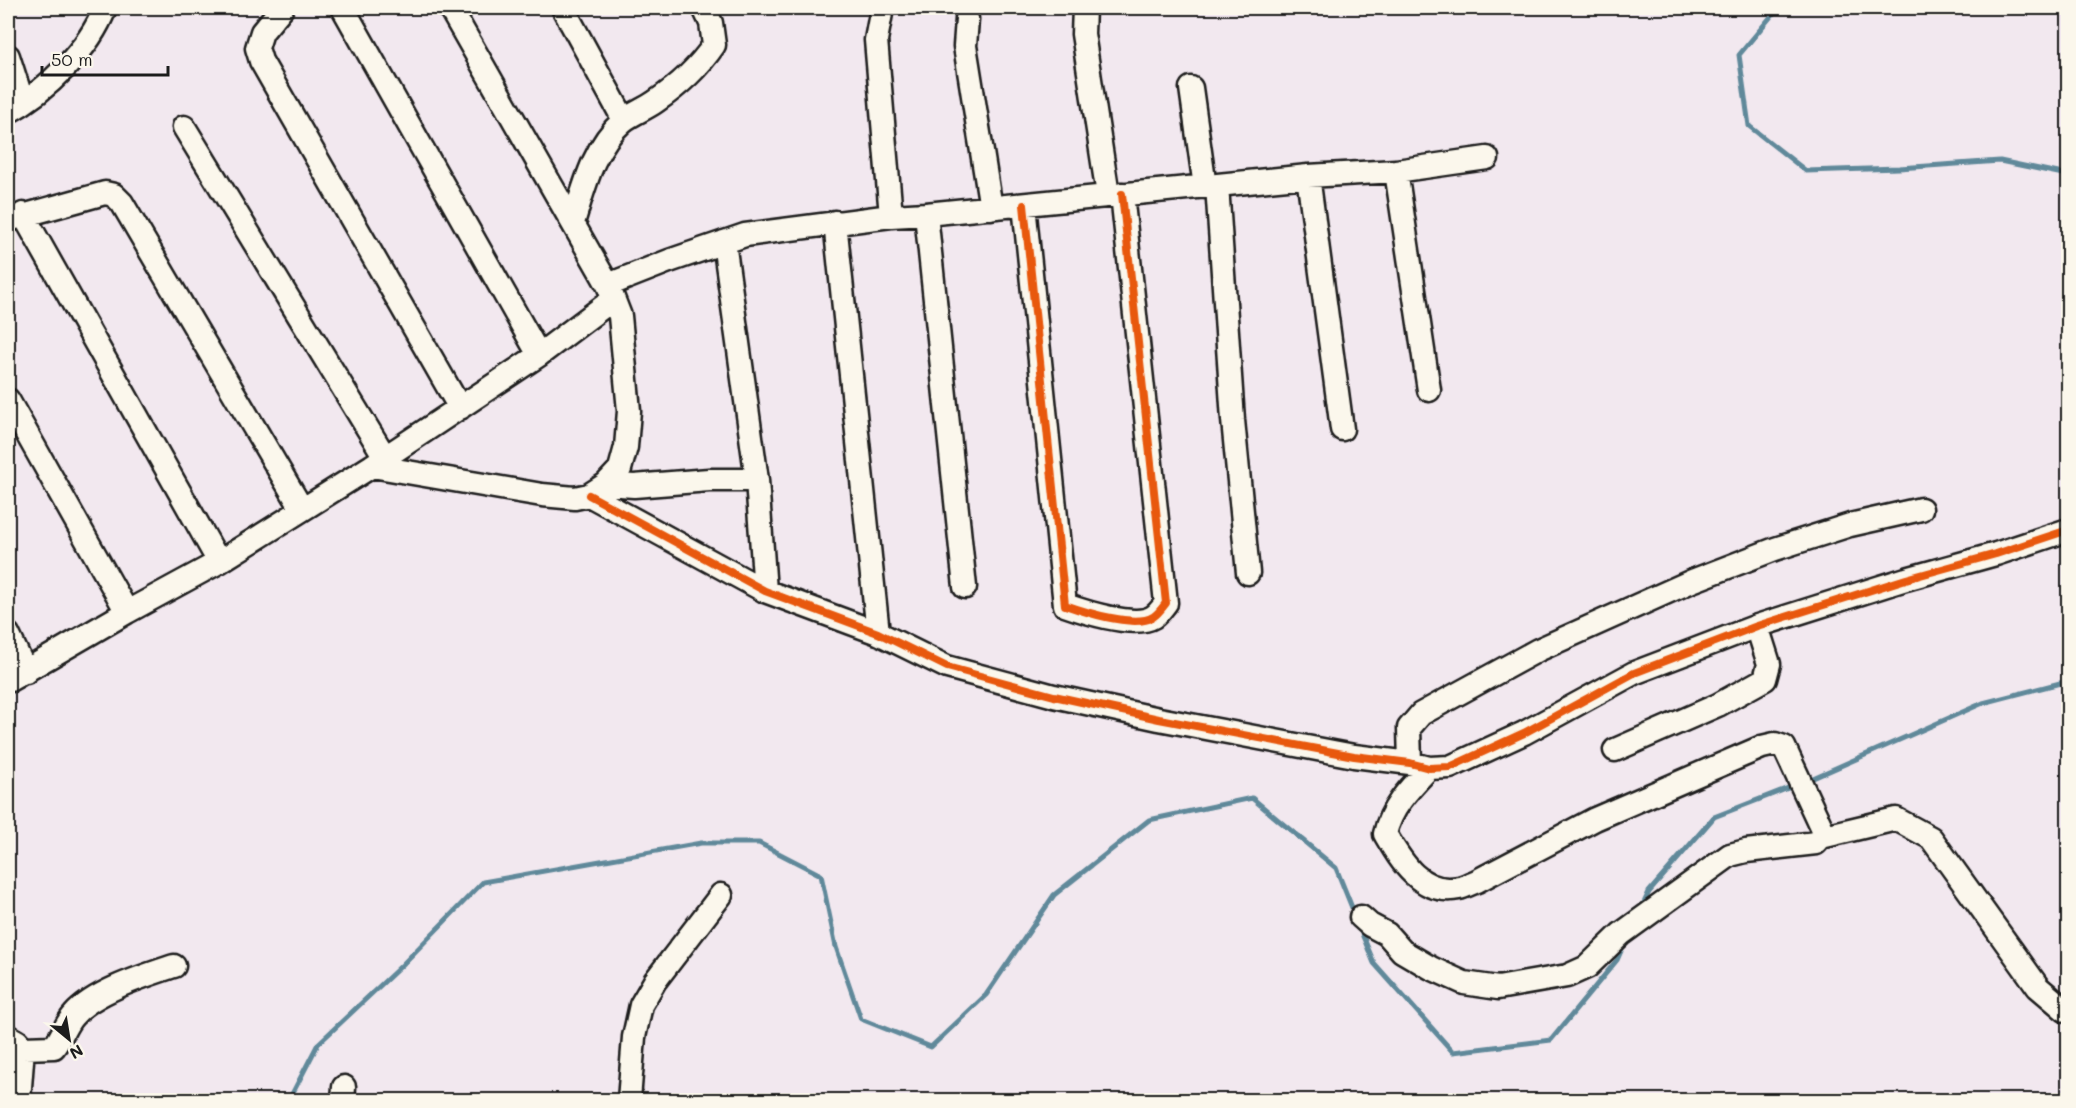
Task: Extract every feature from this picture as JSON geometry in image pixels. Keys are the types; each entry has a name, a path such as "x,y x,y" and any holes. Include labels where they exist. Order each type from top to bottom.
{"street":[{"path":"8,56 15,107 45,86 70,61 100,23 105,8"},
{"path":"282,8 262,32 257,48 261,61 460,408"},
{"path":"343,8 538,355"},
{"path":"450,8 608,285 620,316 628,420 626,447 620,469 598,489"},
{"path":"563,8 624,120"},
{"path":"573,223 590,170 604,142 624,120 658,100 702,62 714,45 711,23 704,8"},
{"path":"882,8 876,40 891,216"},
{"path":"1024,205 1065,605 1100,617 1135,620 1151,618 1161,611 1166,603 1115,195 1083,34 1084,8"},
{"path":"967,19 965,46 991,208"},
{"path":"1191,88 1211,186 1248,573"},
{"path":"184,127 378,462 542,495 574,498 598,489 709,480 757,480"},
{"path":"608,285 745,235 891,216 1308,176 1396,171 1487,158"},
{"path":"1396,171 1429,390"},
{"path":"1308,176 1342,429"},
{"path":"219,562 15,217 105,193 114,195 122,203 302,509"},
{"path":"926,214 965,587"},
{"path":"835,222 878,633"},
{"path":"724,242 757,480 765,591"},
{"path":"8,634 17,677 127,612 219,562 460,408 538,355 604,306 616,306"},
{"path":"8,400 127,612"},
{"path":"598,489 765,591 878,633 947,667 1054,696 1342,754 1449,767 1524,733 1635,673 1757,626 2068,530"},
{"path":"1822,833 1784,747 1775,744 1762,747 1595,819 1459,888 1442,888 1423,883 1406,868 1384,834 1389,817 1407,791 1419,765 1409,728 1421,714 1538,650 1671,590 1775,549 1850,525 1921,509"},
{"path":"1615,750 1718,705 1765,679 1769,664 1757,626"},
{"path":"1361,917 1387,934 1402,951 1431,968 1464,983 1498,988 1567,976 1587,967 1620,934 1730,855 1816,843 1822,833 1896,819 1931,838 2038,987 2065,1010 2068,1010"},
{"path":"629,1101 634,1037 641,1005 655,981 721,895"},
{"path":"19,1101 15,1042 54,1047 72,1017 83,1006 133,980 174,966"}],"waterway":[{"path":"1778,8 1739,55 1749,126 1806,171 2000,161 2068,175"},
{"path":"1804,782 1983,703 2068,681"},
{"path":"1641,909 1649,892 1714,817 1796,785"},
{"path":"289,1100 318,1044 402,965 483,882 701,843 759,843 821,875 836,947 861,1019 931,1047 986,995 1054,895 1149,820 1252,798 1336,868 1355,915"},
{"path":"1360,929 1374,963 1453,1052 1551,1040 1617,960 1625,942"}],"cycle path":[{"path":"1024,205 1065,605 1110,618 1145,620 1153,617 1166,603 1122,194"},
{"path":"589,495 765,591 878,633 947,667 1054,696 1159,719 1429,768 1450,767 1524,733 1634,673 1757,626 2068,530"}]}
